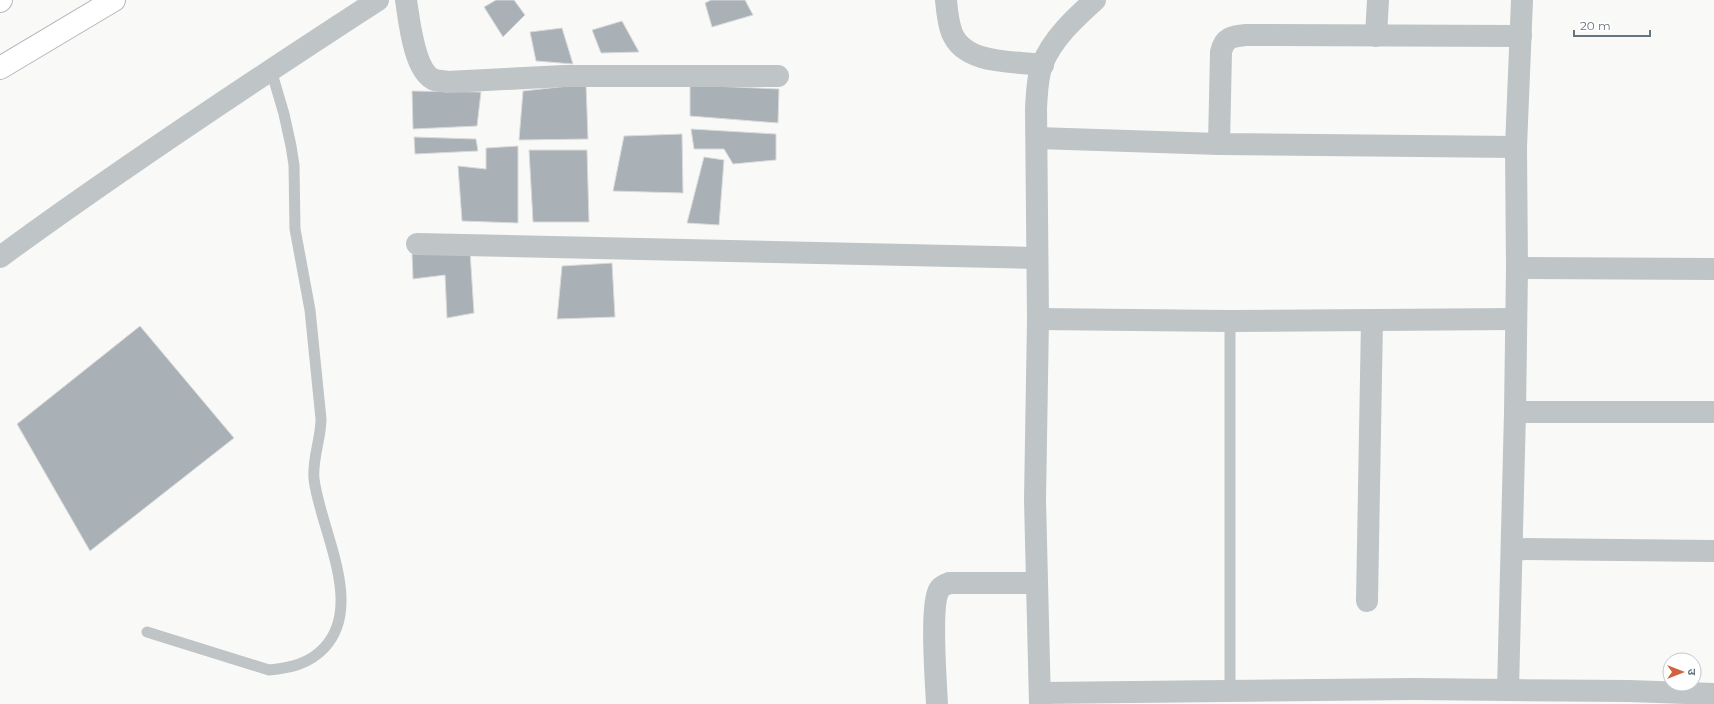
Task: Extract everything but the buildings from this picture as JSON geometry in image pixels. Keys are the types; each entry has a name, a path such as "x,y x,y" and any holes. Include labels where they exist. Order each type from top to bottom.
{"main road":[{"path":"0,68 114,0"}],"street":[{"path":"0,257 57,215 271,70 378,0"},
{"path":"406,0 414,49 426,73 434,80 447,82 564,76 778,76"},
{"path":"946,0 952,33 958,44 965,52 981,58 1042,65"},
{"path":"1095,0 1068,25 1042,65 1037,94 1038,319 1035,500 1040,699 1230,690 1414,696 1508,690 1629,697 1714,694"},
{"path":"1376,36 1378,0"},
{"path":"1508,690 1515,412 1515,319 1517,268 1516,147 1522,0"},
{"path":"1219,144 1221,52 1223,44 1228,38 1246,35 1521,36"},
{"path":"1037,138 1219,144 1516,147"},
{"path":"417,244 1038,258"},
{"path":"1517,268 1714,269"},
{"path":"1038,319 1230,321 1515,319"},
{"path":"1367,600 1372,320"},
{"path":"1515,412 1714,412"},
{"path":"1512,549 1714,551"},
{"path":"937,704 935,634 936,598 939,590 949,583 1037,583"}],"lane":[{"path":"147,632 269,670 290,668 314,658 331,640 340,616 339,578 314,478 321,433 321,419 310,310 295,229 293,159 284,114 271,70"},
{"path":"1230,321 1230,690"}]}
